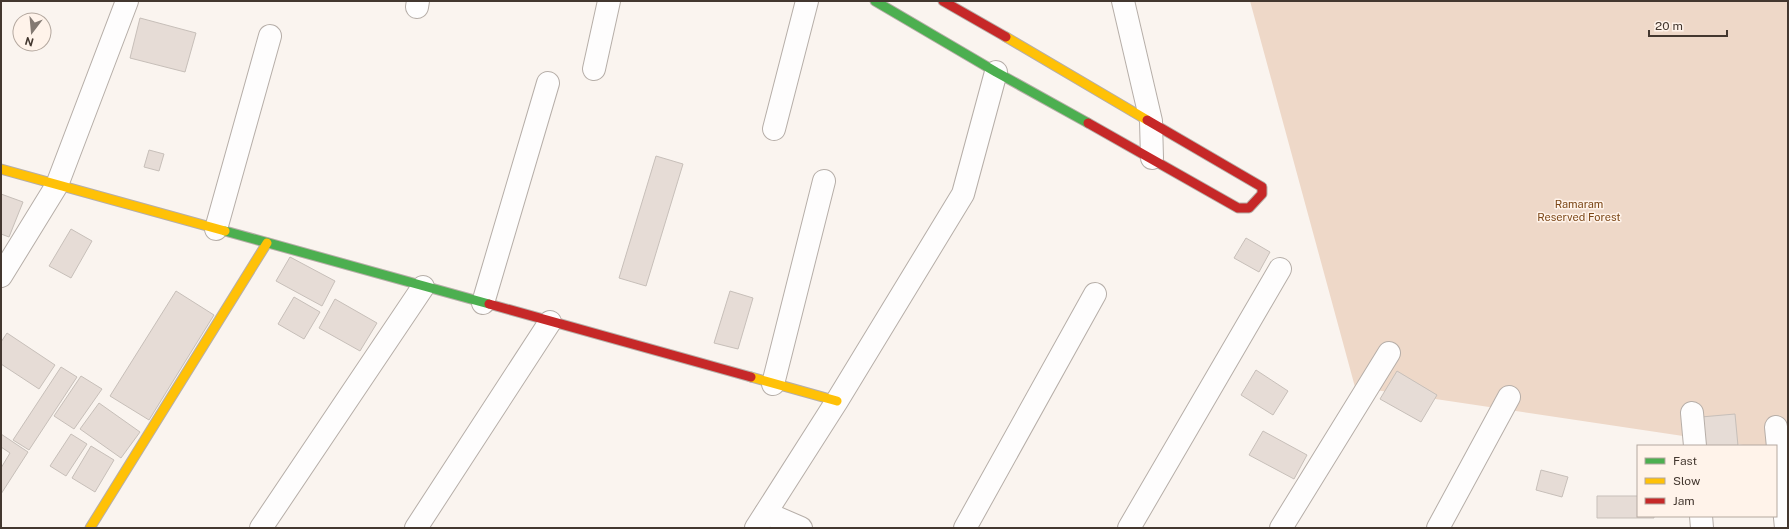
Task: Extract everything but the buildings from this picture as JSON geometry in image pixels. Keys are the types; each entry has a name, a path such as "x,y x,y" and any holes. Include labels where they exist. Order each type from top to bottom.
{"street":[{"path":"1,276 57,185 127,1"},
{"path":"594,69 609,1"},
{"path":"774,129 807,1"},
{"path":"875,1 996,72 1152,158 1238,208 1246,210 1250,208 1262,194 1262,187 943,1"},
{"path":"1123,1 1151,121 1152,158"},
{"path":"216,229 270,36"},
{"path":"801,528 761,520 837,401 963,194 996,72"},
{"path":"483,304 548,83"},
{"path":"1,169 837,401"},
{"path":"773,384 824,181"},
{"path":"90,528 266,243"},
{"path":"1128,528 1280,269"},
{"path":"261,528 423,287"},
{"path":"965,528 1095,294"},
{"path":"416,528 550,322"},
{"path":"1281,528 1389,353"},
{"path":"1438,528 1509,397"},
{"path":"1692,413 1694,445"},
{"path":"1776,427 1786,528"},
{"path":"1700,517 1702,528"}],"green space":[{"name":"Ramaram Reserved Forest","path":"1250,1 1788,1 1788,452 1777,446 1777,445 1743,445 1355,387"}],"traffic: fast":[{"path":"875,1 996,72 1088,123"},
{"path":"225,231 489,304"}],"traffic: slow":[{"path":"1006,37 1147,120"},
{"path":"1,169 225,231"},
{"path":"90,528 267,243"},
{"path":"751,377 837,401"}],"traffic: jam":[{"path":"943,1 1006,37"},
{"path":"1088,123 1238,208 1249,208 1262,194 1262,187 1147,120"},
{"path":"489,304 751,377"}]}
